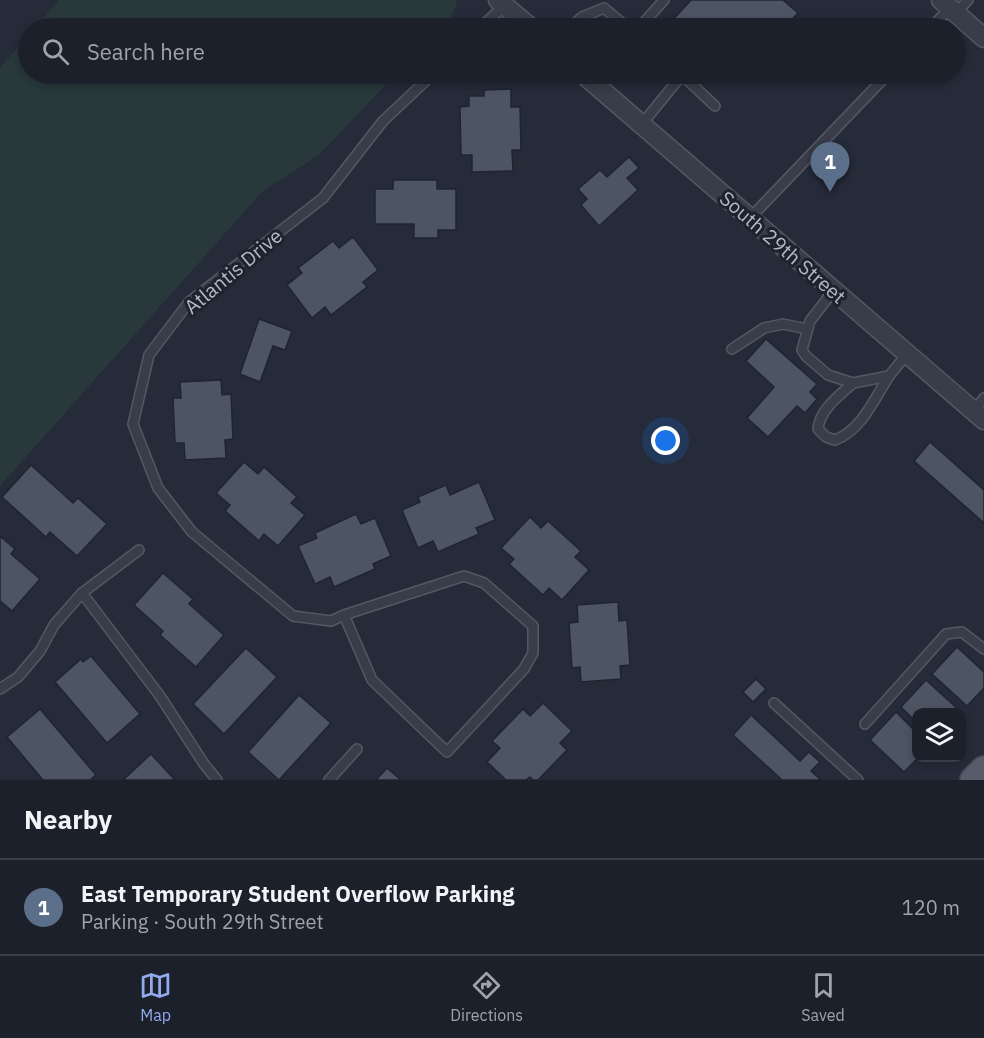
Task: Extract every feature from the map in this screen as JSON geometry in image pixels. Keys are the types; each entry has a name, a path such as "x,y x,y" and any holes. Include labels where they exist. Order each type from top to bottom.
{"main road":[{"path":"974,780 984,770"}],"street":[{"path":"501,3 519,18"},
{"path":"954,5 966,18"},
{"path":"966,18 984,38"},
{"name":"South 29th Street","path":"595,84 907,354 980,410"}],"lane":[{"path":"648,18 664,0"},
{"path":"488,18 501,3"},
{"path":"581,18 607,4 619,18"},
{"path":"941,18 954,5"},
{"name":"Atlantis Drive","path":"344,615 372,680 447,752 524,669 533,653 532,626 484,584 464,576 344,615 331,621 293,616 192,532 158,488 133,424 149,355 189,302 323,198 383,121 422,84"},
{"path":"642,124 673,84"},
{"path":"692,84 715,106"},
{"path":"750,218 878,84"},
{"path":"834,290 810,321 802,350 828,375 853,383 890,376"},
{"path":"732,349 764,328 783,324 807,329"},
{"path":"853,383 834,400 819,419 818,429 826,437 835,440 846,436 858,424 907,354"},
{"path":"0,689 18,677 26,668 40,651 54,625 82,593 139,550"},
{"path":"82,593 160,696 217,780"},
{"path":"865,724 946,634 962,632 984,649"},
{"path":"774,703 858,780"},
{"path":"328,780 357,749"}],"shaded area":[{"path":"59,0 456,0 457,3 451,18 43,18"},
{"path":"18,47 18,84 386,84 319,155 262,192 0,486 0,68"}],"building":[{"path":"691,0 783,0 798,13 793,18 674,18"},
{"path":"511,89 511,107 520,107 521,150 512,150 513,171 472,172 472,155 461,155 460,107 469,106 469,96 484,96 484,90"},
{"path":"629,157 639,168 627,178 638,190 599,226 581,205 587,199 578,189 600,170 607,177"},
{"path":"393,180 437,180 437,189 456,189 456,230 438,230 438,238 414,238 414,224 375,224 375,189 393,189"},
{"path":"353,237 378,270 363,282 367,287 331,315 325,307 312,318 287,285 302,273 298,268 333,241 339,248"},
{"path":"259,319 292,331 285,350 273,346 260,382 240,374"},
{"path":"766,339 817,384 810,392 817,399 805,413 797,406 768,437 747,418 774,387 746,361"},
{"path":"221,380 222,395 231,394 233,439 225,440 226,458 185,460 184,443 175,443 173,398 181,398 180,382"},
{"path":"930,442 984,490 984,523 914,461"},
{"path":"244,462 258,474 264,467 297,497 291,503 305,515 278,546 264,534 259,541 225,511 230,505 216,493"},
{"path":"31,465 73,503 78,498 107,524 77,556 50,532 46,537 2,497"},
{"path":"479,482 495,520 476,528 479,534 438,552 433,541 418,548 402,510 420,502 418,497 446,485 450,495"},
{"path":"356,514 361,524 375,518 391,556 373,564 375,569 334,587 330,577 315,584 298,546 317,538 315,533"},
{"path":"530,517 541,528 548,521 581,551 575,557 589,570 562,600 549,588 543,595 509,564 514,559 501,548"},
{"path":"0,536 15,549 11,554 40,579 12,611 0,601"},
{"path":"163,573 193,599 189,604 224,635 196,667 160,635 163,631 134,605"},
{"path":"618,602 619,621 627,620 630,665 620,666 621,679 581,682 580,667 572,668 569,623 578,622 577,605"},
{"path":"957,647 984,672 984,688 967,706 932,674"},
{"path":"246,648 277,677 224,734 193,704"},
{"path":"91,656 140,714 107,743 55,682 81,659 83,662"},
{"path":"756,679 766,689 753,702 743,692"},
{"path":"926,680 957,708 912,708 912,718 901,707"},
{"path":"299,695 331,723 279,780 248,752"},
{"path":"543,703 572,731 560,743 567,750 538,780 530,777 526,780 506,780 487,762 500,748 492,741 523,709 530,716"},
{"path":"40,709 96,775 90,780 43,780 7,737"},
{"path":"896,712 912,728 912,762 914,762 904,772 870,740"},
{"path":"751,715 800,761 809,752 820,762 811,771 821,780 782,780 733,735"},
{"path":"151,754 175,780 123,780"},
{"path":"387,768 401,780 376,780"}],"place":[{"name":"East Temporary Student Overflow Parking","path":"830,192"}]}
